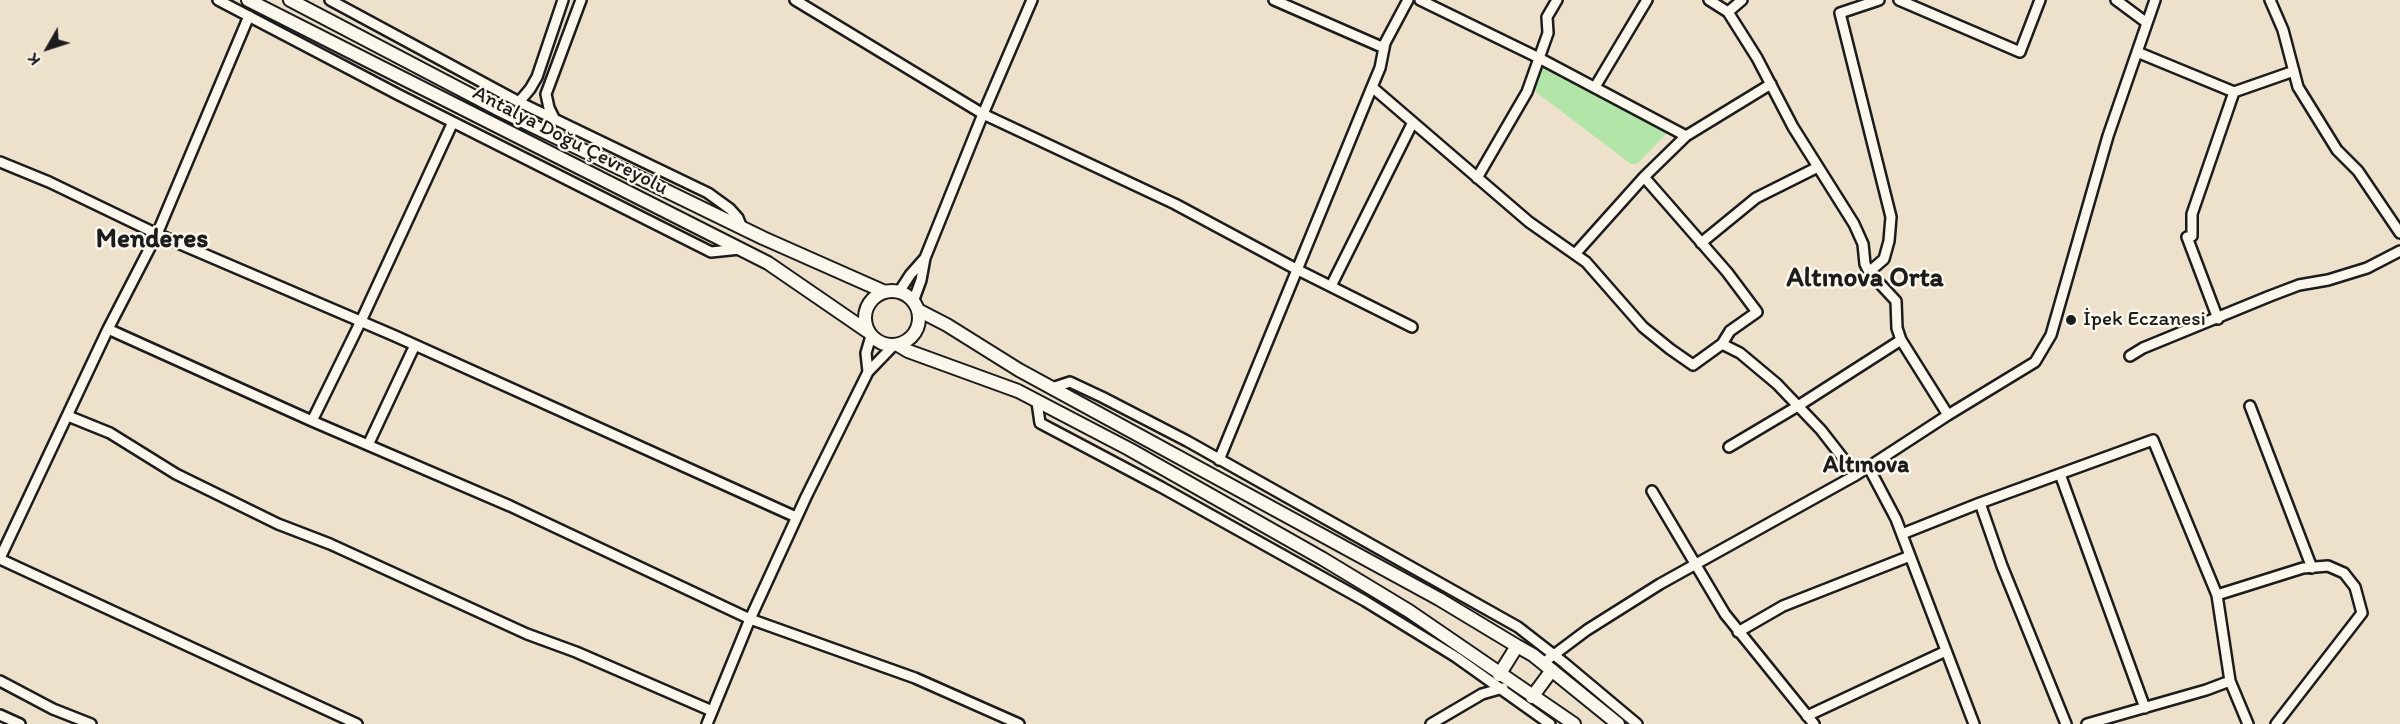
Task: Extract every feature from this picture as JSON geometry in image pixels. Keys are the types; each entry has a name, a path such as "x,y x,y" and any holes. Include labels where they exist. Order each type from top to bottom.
{"main road":[{"name":"Antalya Doğu Çevreyolu","path":"249,0 768,263 869,333"},
{"name":"Antalya Doğu Çevreyolu","path":"290,0 496,108 742,228 885,292"},
{"path":"1574,724 1409,612 1323,559 1129,449 1018,391 896,345 881,343 869,333 865,315 867,307 877,295 885,292 899,292 916,306 1052,388 1439,600 1516,646 1548,667 1618,724"},
{"path":"896,345 913,335 917,328 916,306"},
{"path":"1499,675 1516,646"},
{"path":"1532,697 1548,667"}],"street":[{"path":"218,0 711,252 741,249"},
{"path":"330,0 519,102 708,193 730,209 738,218 742,228"},
{"path":"519,102 537,77 563,0"},
{"path":"555,120 546,94 581,0"},
{"path":"795,0 983,114 1175,204 1296,269 1412,327"},
{"path":"916,306 925,258 1032,0"},
{"path":"1274,0 1384,48"},
{"path":"1219,460 1372,87 1384,48 1408,0"},
{"path":"1420,0 1539,58 1686,136"},
{"path":"1477,178 1527,92 1548,33 1547,17 1557,0"},
{"path":"1595,87 1647,0"},
{"path":"1709,0 1728,12 1818,167 1854,224 1863,244 1865,264 1869,272 1896,301 1897,328 1901,340 1948,415"},
{"path":"1728,12 1742,0"},
{"path":"1869,272 1884,259 1889,241 1890,217 1840,13 1879,0"},
{"path":"1899,0 2020,52 2040,0"},
{"path":"2116,0 2146,23"},
{"path":"1548,667 1555,656 1587,630 1696,565 1856,475 2035,362 2050,335 2108,136 2155,0"},
{"path":"2270,0 2283,30 2298,87 2337,150 2358,171 2400,233"},
{"path":"249,16 157,234 108,328 0,559 357,724"},
{"path":"2137,52 2234,92 2294,71"},
{"path":"1575,254 1644,177 1686,136 1771,84"},
{"path":"1372,87 1529,222 1586,262 1643,327 1693,365 1722,344 1730,332 1757,312 1752,303 1644,177"},
{"path":"2218,319 2189,236 2192,214 2234,92"},
{"path":"312,421 453,122"},
{"path":"1331,286 1413,122"},
{"path":"0,162 49,182 157,234 415,345 796,517"},
{"path":"1701,243 1756,198 1818,167"},
{"path":"2130,356 2143,348 2299,285 2328,280 2367,268 2400,251"},
{"path":"899,292 925,258"},
{"path":"108,328 312,421 510,506 750,619 915,678 1019,724"},
{"path":"868,372 866,353 869,333"},
{"path":"1729,447 1901,340"},
{"path":"1722,344 1740,353 1777,384 1821,430 1856,475"},
{"path":"368,445 415,345"},
{"path":"707,724 750,619 796,517 868,372 896,345"},
{"path":"1052,388 1070,382 1113,402 1518,627 1637,724"},
{"path":"1037,402 1040,423 1161,487 1365,601 1456,657 1550,724"},
{"path":"2250,406 2312,568"},
{"path":"68,416 110,433 176,474 278,524 330,544 527,634 576,652 712,711"},
{"path":"1902,534 2153,440 2217,595 2230,681 2248,724"},
{"path":"1868,466 1902,534 1974,724"},
{"path":"2060,474 2145,708"},
{"path":"1652,491 1738,632 1814,724"},
{"path":"1980,503 2002,566 2066,724"},
{"path":"1738,632 1783,606 1910,556"},
{"path":"2217,595 2303,568 2328,567 2344,573 2355,587 2362,613 2276,724"},
{"path":"1807,716 1946,651"},
{"path":"0,681 54,709 91,724"},
{"path":"2087,724 2230,681"},
{"path":"1431,724 1482,694 1513,684"},
{"path":"0,715 20,724"}],"green space":[{"path":"1543,65 1666,131 1666,134 1637,164 1631,164 1532,89 1539,67"}],"place":[{"name":"İpek Eczanesi","path":"2071,320"}],"district":[{"name":"Menderes","path":"152,240"},
{"name":"Altınova Orta","path":"1865,279"},
{"name":"Altınova","path":"1866,466"}]}
